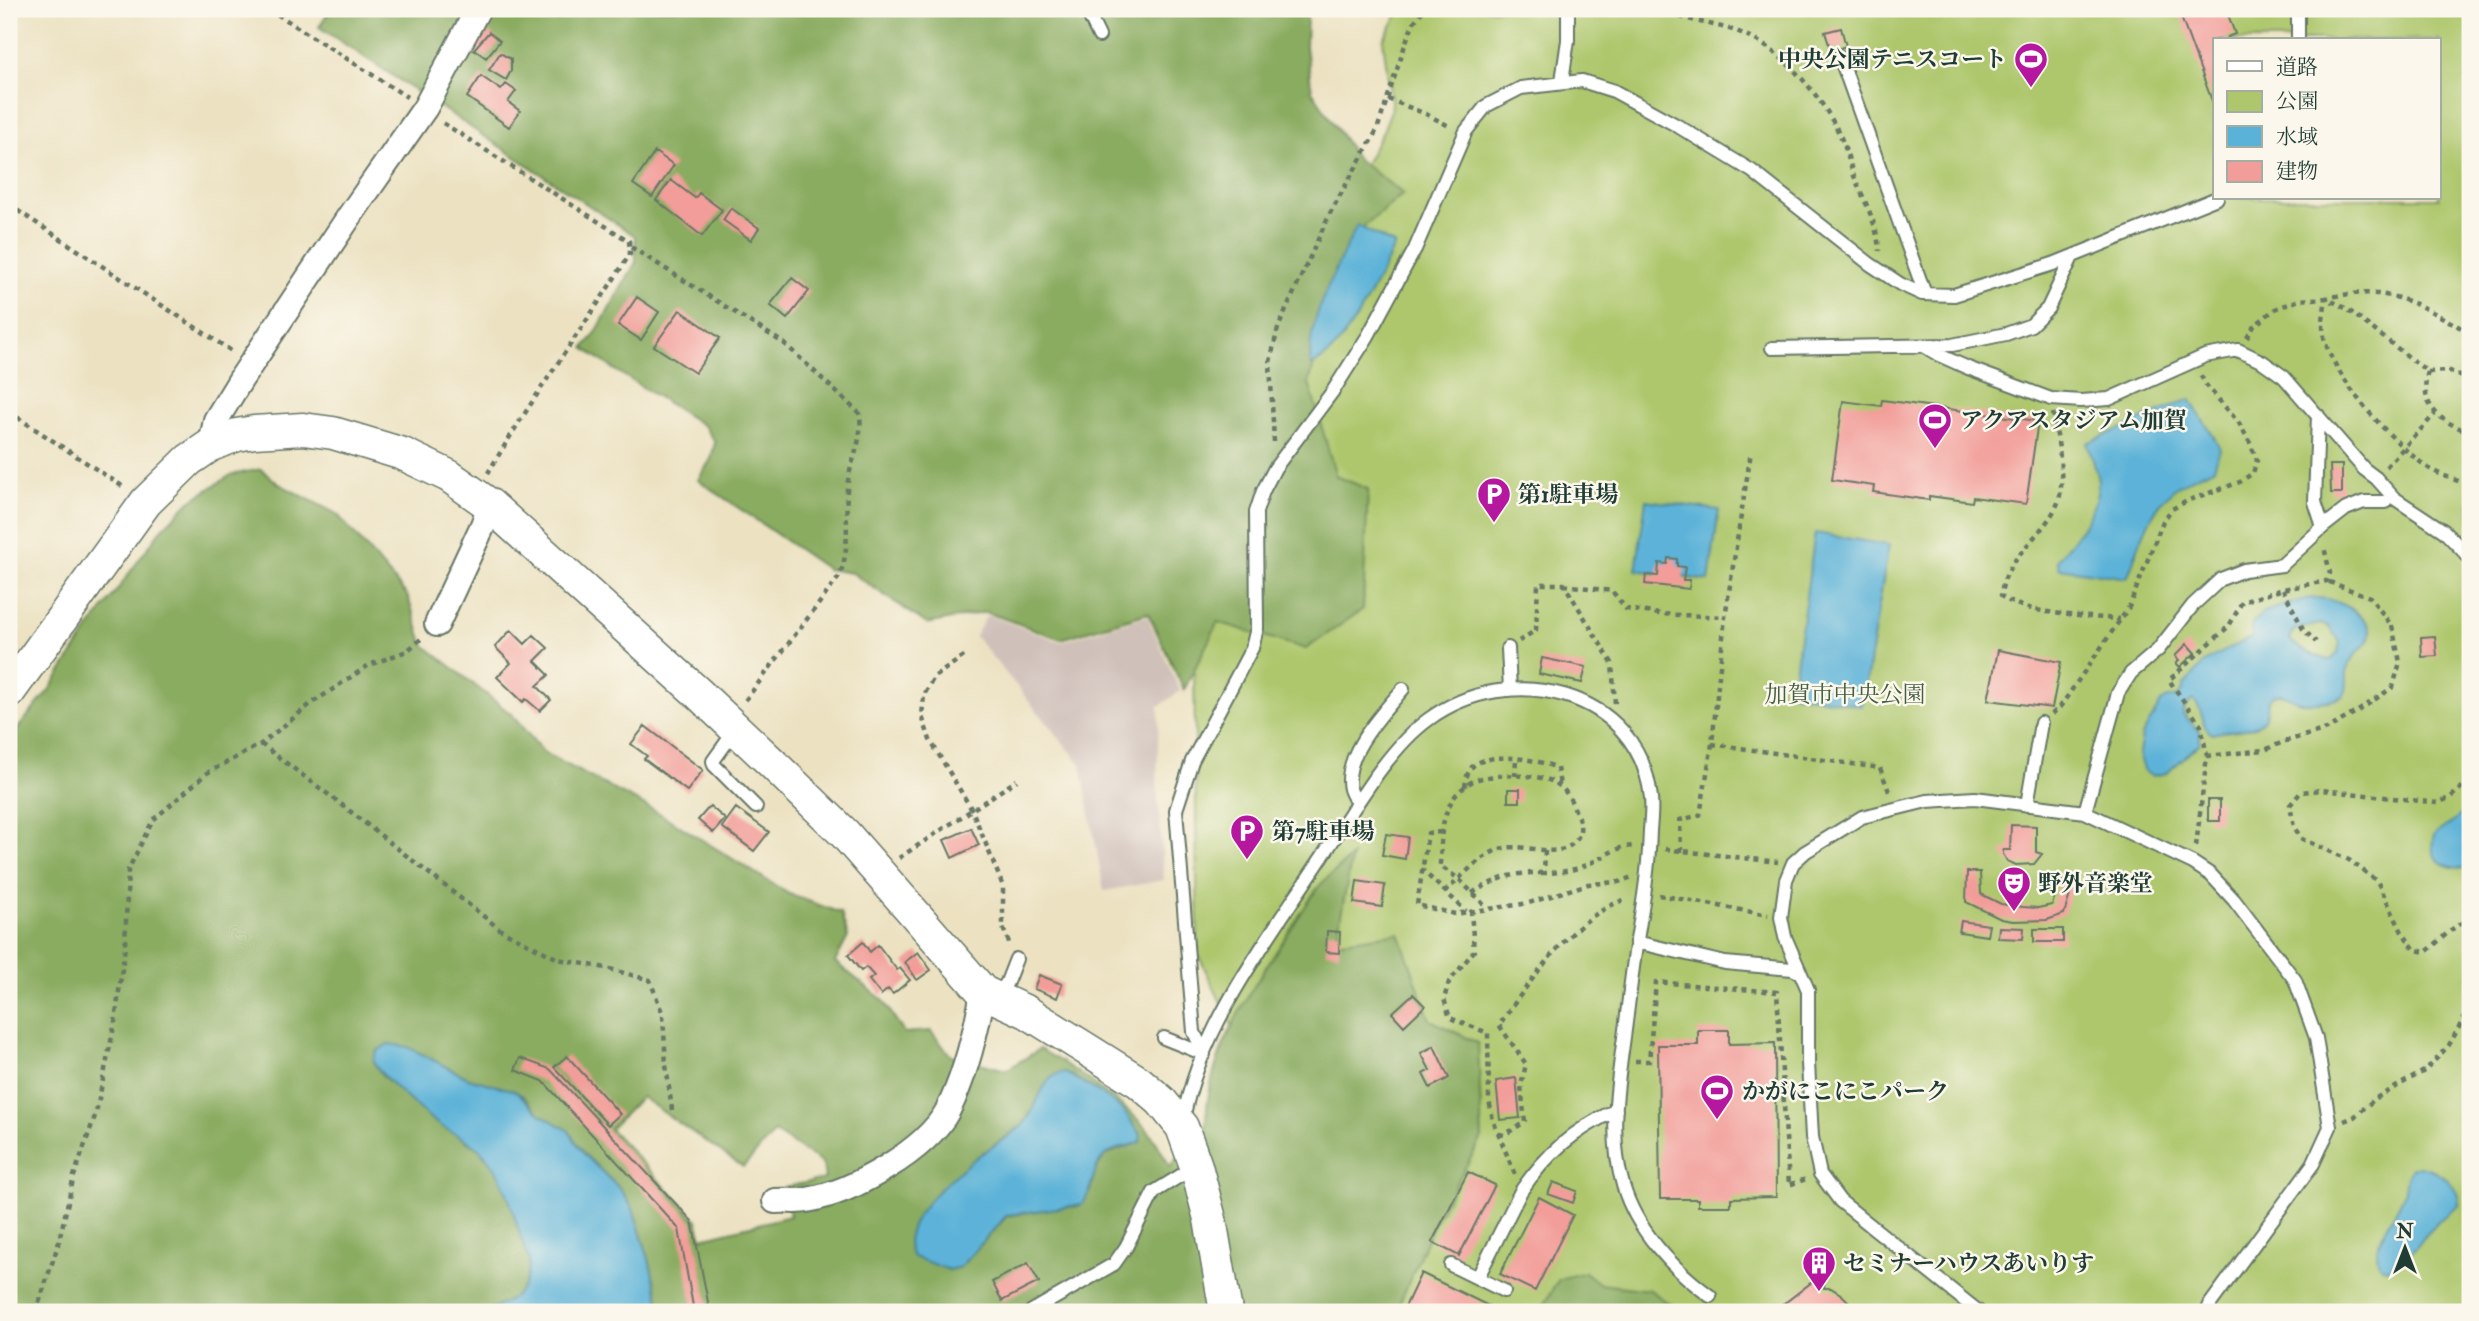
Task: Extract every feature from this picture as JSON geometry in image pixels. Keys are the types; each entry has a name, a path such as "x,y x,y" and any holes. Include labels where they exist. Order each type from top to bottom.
{"street":[{"path":"211,445 216,420 358,204 425,108 478,9"},
{"path":"9,692 146,502 189,460 211,445 254,432 303,429 333,433 403,454 449,476 482,500 732,725 845,834 990,995 1027,1012 1139,1082 1161,1101 1182,1127 1196,1166 1210,1219 1226,1312"},
{"path":"437,624 483,525 482,500"},
{"path":"775,1200 806,1200 841,1191 897,1162 921,1141 947,1112 990,995"}],"lane":[{"path":"1562,81 1568,40 1568,9"},
{"path":"2298,9 2298,38"},
{"path":"1093,11 1099,36"},
{"path":"1840,57 1925,294"},
{"path":"1204,1054 1194,1032 1192,992 1184,937 1176,810 1192,761 1252,648 1257,628 1256,512 1275,468 1333,391 1368,336 1415,250 1465,134 1486,106 1521,88 1562,81 1582,81 1614,91 1752,171 1880,270 1900,284 1925,294 1954,295 2072,257 2213,200"},
{"path":"1772,348 1952,345 2006,334 2031,325 2048,308 2072,257"},
{"path":"1924,346 1968,368 2051,399 2081,401 2109,399 2205,356 2238,351 2263,362 2284,377 2364,469 2394,498 2444,531 2470,558"},
{"path":"2318,415 2315,502 2322,528"},
{"path":"2085,812 2118,693 2131,673 2158,650 2193,605 2221,579 2244,570 2282,565 2346,509 2364,502 2385,502"},
{"path":"1508,648 1510,690"},
{"path":"1182,1127 1187,1102 1204,1054 1238,987 1357,804 1401,744 1427,719 1458,701 1494,691 1526,688 1561,693 1587,703 1616,722 1632,744 1644,770 1651,798 1646,893 1636,942 1620,1061 1616,1139 1623,1186 1639,1220 1668,1260 1710,1296"},
{"path":"1357,804 1350,788 1353,762 1367,731 1403,689"},
{"path":"2027,805 2042,723"},
{"path":"732,725 713,761 714,765 756,807"},
{"path":"1979,1312 1840,1201 1820,1174 1811,1125 1808,990 1785,937 1781,917 1786,880 1793,863 1831,834 1861,817 1927,801 1975,799 2085,812 2193,863 2211,875 2234,900 2295,980 2316,1038 2330,1127 2314,1164 2207,1312"},
{"path":"1636,942 1725,963 1799,972"},
{"path":"990,995 1007,982 1016,958"},
{"path":"1164,1038 1204,1054"},
{"path":"1478,1278 1521,1191 1547,1158 1582,1127 1616,1110"},
{"path":"1032,1311 1114,1264 1126,1247 1154,1192 1196,1166"},
{"path":"1451,1265 1504,1291"}],"path":[{"path":"9,22 18,9"},
{"path":"269,9 425,108 448,127 629,241 630,254 554,366 482,500"},
{"path":"1275,468 1270,362 1278,328 1329,215 1377,130 1407,39 1414,22 1424,9"},
{"path":"1661,9 1692,21 1741,33 1767,46 1817,94 1844,144 1851,170 1872,218 1879,246 1880,270"},
{"path":"1388,99 1465,134"},
{"path":"9,205 252,364"},
{"path":"631,247 785,344 860,414 862,433 847,486 842,570 732,725"},
{"path":"2238,351 2255,326 2275,309 2299,300 2326,298 2351,292 2373,292 2414,302 2470,332"},
{"path":"2326,298 2347,309 2428,372 2450,371 2470,381"},
{"path":"2326,298 2322,324 2325,341 2335,363 2373,418 2431,469 2470,486"},
{"path":"2464,376 2470,356"},
{"path":"2042,723 2060,707 2129,607 2163,522 2172,509 2240,482 2253,472 2257,460 2250,443 2239,423 2206,385 2193,361"},
{"path":"2428,372 2424,384 2435,414 2470,432"},
{"path":"2051,399 2061,490 2057,505 2008,570 2002,582 2001,596 2010,603 2027,607 2120,620"},
{"path":"9,412 146,502"},
{"path":"2376,478 2435,414"},
{"path":"1681,852 1679,820 1700,815 1712,744 1725,617 1751,452"},
{"path":"2322,528 2330,573 2327,581"},
{"path":"2193,863 2207,756 2201,726 2169,680 2229,626 2242,602 2283,589 2327,581 2370,597 2392,626 2400,662 2393,687 2327,729 2265,750 2207,756"},
{"path":"1508,648 1536,630 1538,584 1564,584 1612,592 1626,609 1660,614 1725,617"},
{"path":"1564,584 1612,663 1616,722"},
{"path":"2283,589 2303,629 2316,642"},
{"path":"36,1312 58,1245 74,1176 99,1100 115,1022 123,958 128,870 153,820 207,773 261,744 312,703 369,665 407,651 437,624"},
{"path":"964,656 933,677 924,695 922,716 930,740 972,810 1003,886 1003,928 1016,958"},
{"path":"261,744 501,930 558,958 650,980 663,1015 666,1065 673,1110"},
{"path":"1712,744 1880,768 1895,808"},
{"path":"1515,776 1516,759"},
{"path":"1445,892 1496,850 1516,845 1545,851 1563,851 1577,840 1580,831 1580,821 1571,801 1560,786 1557,768 1538,761 1484,761 1472,766 1465,788"},
{"path":"1488,908 1459,879 1440,866 1441,832 1454,797 1474,781 1515,776 1541,777 1560,786"},
{"path":"878,872 1017,780"},
{"path":"2470,780 2451,797 2438,803 2322,790 2301,792 2290,805 2294,827 2302,839 2349,860 2377,881 2402,932 2415,950 2426,952 2458,923 2470,919"},
{"path":"1441,832 1428,833 1417,905 1455,914 1529,904 1588,884 1619,882 1648,870"},
{"path":"1472,893 1492,881 1514,873 1573,869 1618,847 1650,847 1793,863"},
{"path":"1544,873 1545,851"},
{"path":"1421,869 1469,911 1474,951 1450,982 1444,999 1450,1018 1488,1033"},
{"path":"1488,1033 1499,1025 1554,953 1583,925 1616,902 1646,893 1781,917"},
{"path":"1620,1061 1649,1061 1656,982 1777,992 1789,1185 1820,1174"},
{"path":"2330,1127 2354,1117 2376,1098 2426,1070 2449,1045 2470,1008"},
{"path":"1499,1025 1525,1064 1521,1086 1525,1122 1504,1135 1499,1134"},
{"path":"1488,1033 1489,1100 1495,1129 1521,1191"}],"shaded area":[{"path":"987,615 1061,642 1147,616 1180,691 1159,706 1157,785 1164,880 1104,891 1081,764 975,636"}],"green space":[{"path":"331,9 1307,9 1306,47 1312,91 1357,159 1403,194 1355,234 1309,383 1336,476 1368,489 1363,609 1306,649 1218,622 1184,690 1148,613 1061,639 986,612 927,624 852,573 827,569 698,480 711,459 715,442 704,426 584,348 595,334 636,262 635,236 319,27"},
{"name":"加賀市中央公園","path":"1401,9 2470,9 2470,1312 1401,1312 1330,1214 1242,1047 1198,954 1194,663 1347,197 1383,131 1392,108 1383,40"},
{"path":"261,469 279,484 337,514 407,595 424,645 511,714 544,753 659,813 789,894 841,913 848,937 835,962 883,1000 904,1033 931,1031 950,1055 1006,1070 1040,1049 1083,1076 1128,1110 1153,1137 1170,1167 1206,1125 1213,1074 1245,1002 1316,891 1352,856 1336,942 1399,933 1430,1020 1478,1043 1482,1138 1434,1223 1396,1312 662,1312 633,1209 621,1190 584,1154 568,1130 540,1114 522,1095 468,1078 408,1047 388,1044 376,1052 374,1063 383,1076 429,1117 479,1149 499,1173 529,1260 525,1283 515,1298 485,1312 9,1312 9,739 50,689 91,626 160,531 190,501 231,475","holes":["1072,1075 1113,1103 1140,1142 1105,1155 1095,1171 1090,1191 1076,1207 1062,1206 1007,1216 960,1267 938,1266 909,1245 938,1191 977,1157 1023,1125 1052,1077","641,1097 743,1167 775,1132 823,1164 825,1179 784,1187 790,1216 702,1238 697,1220 610,1129"]},
{"path":"1585,1272 1600,1284 1650,1290 1681,1312 1539,1312 1559,1279"}],"water":[{"path":"1357,225 1395,245 1348,331 1336,347 1311,365 1310,348 1318,312"},
{"path":"2190,399 2220,449 2214,468 2180,485 2160,503 2147,527 2127,578 2059,568 2057,560 2090,514 2097,492 2098,481 2087,443"},
{"path":"1646,500 1719,510 1709,581 1636,570"},
{"path":"1815,533 1889,545 1862,706 1792,693"},
{"path":"2322,598 2347,607 2366,621 2369,637 2349,664 2344,695 2328,701 2307,702 2277,694 2268,701 2265,717 2258,724 2246,729 2212,734 2192,700 2183,710 2183,714 2200,731 2200,743 2167,773 2152,776 2145,772 2139,754 2142,735 2161,702 2176,698 2203,664 2252,637 2252,623 2263,612 2305,599","holes":["2320,624 2328,626 2340,642 2338,653 2331,660 2297,646 2290,639 2294,630"]},
{"path":"2470,809 2470,868 2447,865 2436,858 2433,852 2434,835"},
{"path":"388,1044 408,1047 468,1078 516,1091 540,1114 568,1130 584,1154 621,1190 633,1209 662,1312 485,1312 511,1299 526,1280 529,1260 510,1201 497,1172 478,1148 435,1121 404,1096 377,1068 374,1061 376,1052"},
{"path":"1064,1072 1102,1094 1124,1111 1141,1135 1140,1142 1115,1150 1102,1159 1089,1193 1081,1205 1007,1215 960,1267 949,1270 913,1257 908,1244 910,1231 929,1201 968,1164 1023,1125 1044,1086 1050,1079"},
{"path":"2420,1166 2441,1175 2453,1185 2459,1198 2459,1206 2438,1221 2404,1261 2387,1269 2380,1266 2378,1248 2385,1229 2401,1202 2408,1174 2412,1168"}],"building":[{"path":"549,9 561,9 559,18 547,15"},
{"path":"2178,9 2213,9 2214,12 2226,9 2235,34 2227,38 2213,38 2213,104"},
{"path":"1841,28 1846,46 1831,51 1825,32"},
{"path":"489,32 500,41 486,58 474,49"},
{"path":"500,53 511,59 511,71 506,80 489,70"},
{"path":"481,76 501,90 506,84 516,91 508,102 520,111 509,127 467,97"},
{"path":"655,152 674,165 652,197 633,184"},
{"path":"671,180 695,198 699,193 722,210 702,236 656,200"},
{"path":"731,208 759,228 751,240 723,220"},
{"path":"792,278 809,291 787,319 770,305"},
{"path":"637,297 659,312 641,340 618,325"},
{"path":"680,310 720,338 695,373 654,346"},
{"name":"アクアスタジアム加賀","path":"1882,400 2038,421 2026,504 1973,497 1972,502 1929,496 1929,500 1873,492 1874,486 1832,480 1843,401 1881,406"},
{"path":"2330,465 2342,465 2342,493 2331,493"},
{"path":"1668,558 1677,559 1677,566 1685,567 1683,580 1690,580 1689,589 1645,584 1646,575 1658,576 1659,563 1667,564"},
{"path":"511,630 525,644 534,635 548,648 535,661 549,675 537,686 551,700 540,711 526,699 523,702 497,677 511,663 495,647"},
{"path":"2435,636 2437,656 2422,657 2421,637"},
{"path":"2187,644 2195,653 2180,667 2175,656"},
{"path":"1998,650 2061,662 2052,708 1988,700"},
{"path":"1542,658 1586,667 1582,683 1539,674"},
{"path":"645,726 703,770 687,791 644,759 647,756 631,744"},
{"path":"1508,789 1520,789 1520,802 1508,802"},
{"path":"2208,800 2220,800 2220,821 2208,821"},
{"path":"710,806 725,819 713,833 698,820"},
{"path":"736,808 769,832 754,851 722,827"},
{"path":"2011,825 2036,826 2036,852 2042,854 2034,864 2016,865 2007,861 2003,850 2010,850"},
{"path":"971,828 979,845 952,858 944,840"},
{"path":"1386,834 1408,837 1405,859 1382,855"},
{"path":"1967,872 1980,872 1981,894 2001,904 2023,907 2052,905 2060,881 2073,885 2064,914 2047,920 2013,921 2001,919 1966,902"},
{"path":"1357,881 1385,885 1382,907 1354,903"},
{"path":"1961,921 1989,925 1987,936 1959,932"},
{"path":"1999,927 2024,928 2023,939 1998,938"},
{"path":"2034,929 2063,929 2063,942 2034,942"},
{"path":"1327,931 1340,932 1339,953 1326,952"},
{"path":"863,942 870,952 878,945 897,970 900,968 910,980 893,994 888,989 881,995 869,980 874,976 866,967 861,971 848,955"},
{"path":"918,952 931,970 917,980 905,962"},
{"path":"1039,975 1062,984 1057,998 1034,989"},
{"path":"1413,994 1425,1006 1404,1026 1392,1013"},
{"name":"かがにこにこパーク","path":"1698,1030 1729,1030 1729,1044 1775,1043 1776,1197 1731,1198 1731,1206 1698,1206 1698,1199 1660,1199 1658,1045 1698,1045"},
{"path":"1434,1046 1449,1078 1430,1088 1423,1074 1430,1070 1421,1053"},
{"path":"567,1056 620,1114 608,1125 554,1067"},
{"path":"520,1058 550,1069 692,1221 710,1312 694,1312 679,1229 543,1081 515,1070"},
{"path":"1516,1078 1520,1118 1500,1120 1496,1081"},
{"path":"1468,1172 1495,1185 1459,1256 1432,1242"},
{"path":"1553,1182 1577,1191 1573,1203 1548,1194"},
{"path":"1539,1197 1573,1215 1535,1291 1500,1274"},
{"path":"1028,1263 1039,1282 1002,1301 992,1282"},
{"name":"セミナーハウスあいりす","path":"1825,1272 1824,1288 1831,1288 1842,1295 1853,1312 1781,1312 1777,1309"},
{"path":"1421,1273 1501,1312 1404,1312"}],"place":[{"name":"中央公園テニスコート","path":"2031,89"},
{"name":"アクアスタジアム加賀","path":"1935,450"},
{"name":"第1駐車場","path":"1494,524"},
{"name":"第7駐車場","path":"1247,861"},
{"name":"野外音楽堂","path":"2014,913"},
{"name":"かがにこにこパーク","path":"1717,1121"},
{"name":"セミナーハウスあいりす","path":"1819,1293"}]}
